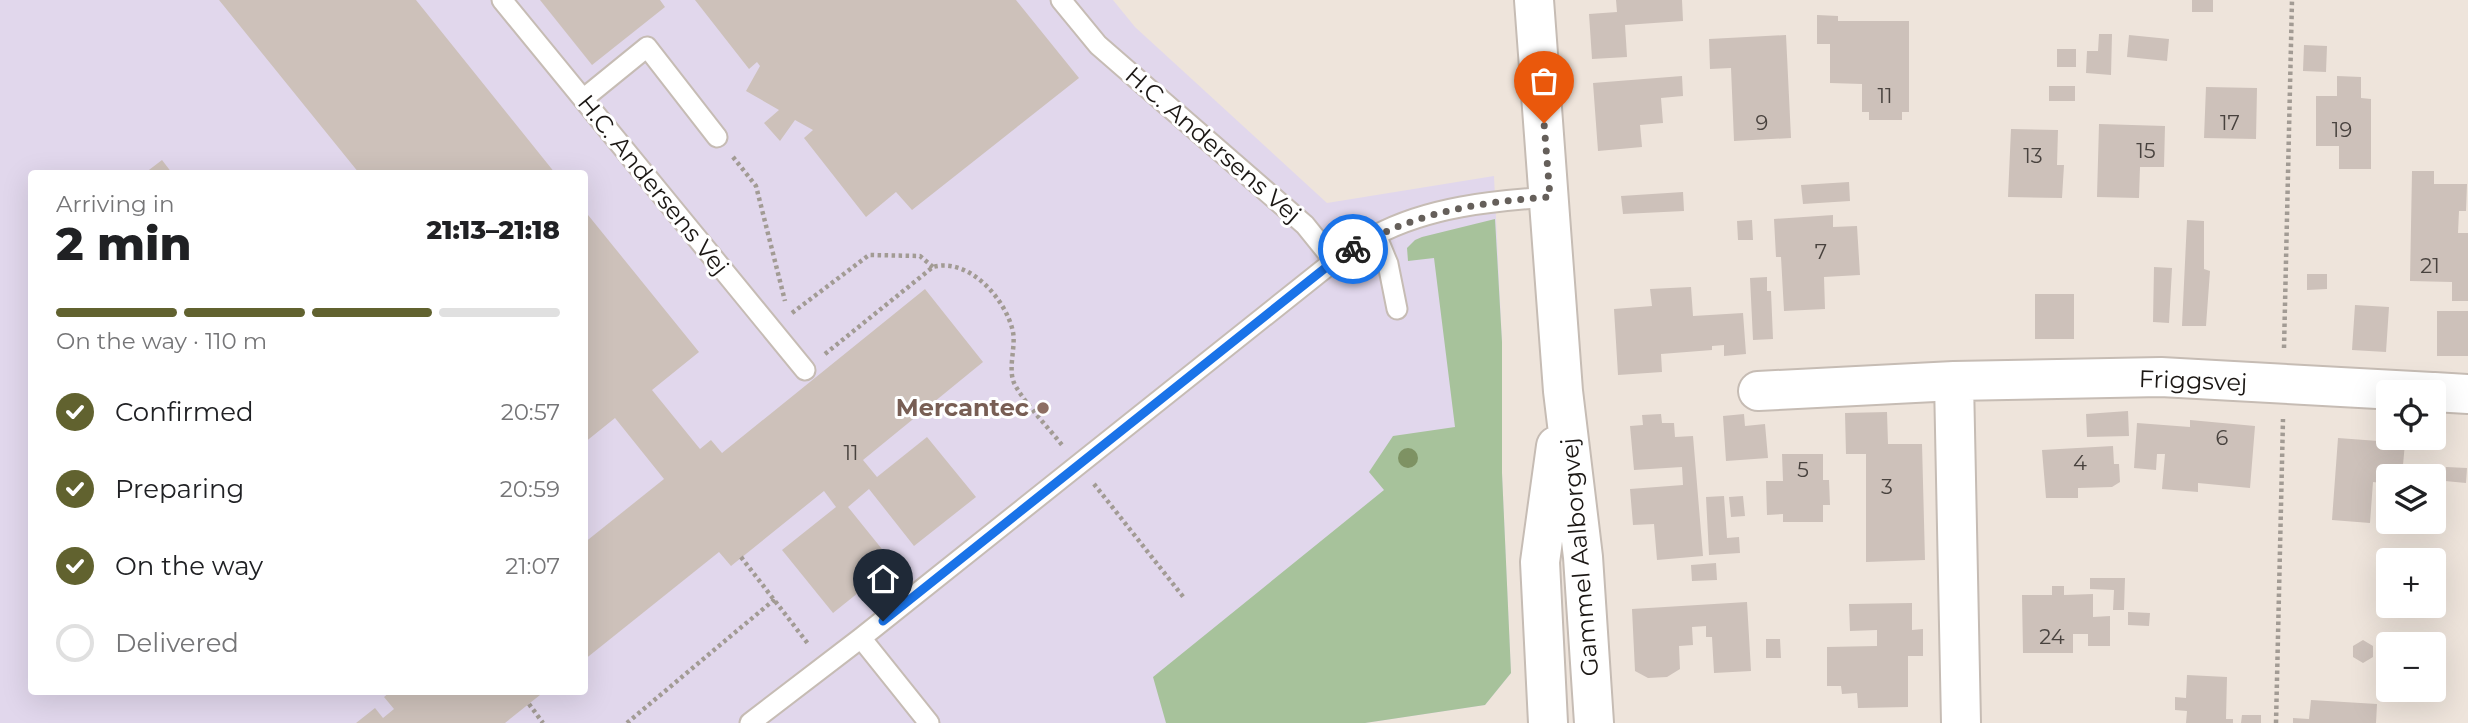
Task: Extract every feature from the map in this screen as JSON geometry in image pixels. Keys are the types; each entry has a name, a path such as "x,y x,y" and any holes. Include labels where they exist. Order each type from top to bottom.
{"street":[{"name":"Gammel Aalborgvej","path":"1534,0 1563,391 1583,557 1594,723"},
{"name":"Friggsvej","path":"1758,391 1954,381 2161,377 2376,389"},
{"path":"1954,381 1961,723"},
{"name":"Gammel Aalborgvej","path":"1548,723 1540,562 1563,391"},
{"name":"Friggsvej","path":"2446,393 2468,394"}],"lane":[{"name":"H.C. Andersens Vej","path":"502,0 805,370"},
{"name":"H.C. Andersens Vej","path":"1061,0 1098,45 1305,225 1334,261"},
{"path":"583,99 647,47 717,137"},
{"path":"750,723 861,638 1334,261 1376,235 1410,221 1494,201 1550,197"},
{"path":"1376,235 1388,264 1397,309"},
{"path":"861,638 929,723"}],"path":[{"path":"717,137 756,186 789,315 869,255 920,256 933,267"},
{"path":"805,370 933,267 945,264 958,267 977,278 992,292 1013,330 1013,383 1185,599"},
{"path":"741,557 825,665"},
{"path":"627,723 775,599"},
{"path":"529,704 543,723"}],"shaded area":[{"name":"Mercantec","path":"0,0 1113,0 1135,27 1327,203 1494,176 1502,342 1502,473 1511,673 1485,705 1365,723 0,723"}],"green space":[{"path":"1495,219 1502,342 1502,473 1511,673 1485,705 1365,723 1166,723 1153,677 1384,490 1369,472 1393,436 1455,427 1434,258 1408,261 1407,248 1422,237"}],"building":[{"path":"219,0 416,0 553,170 357,170"},
{"path":"540,0 660,0 665,7 592,65"},
{"path":"695,0 1016,0 1079,78 912,210 896,192 866,217 804,138 813,130 795,120 780,141 764,123 779,110 746,91 760,66 757,62 749,69"},
{"path":"1616,0 1682,0 1683,21 1625,25 1627,57 1592,59 1589,14 1617,12"},
{"path":"2192,0 2213,0 2213,12 2192,12"},
{"path":"1817,15 1838,16 1838,21 1909,21 1909,112 1902,112 1902,120 1869,120 1869,112 1862,112 1862,84 1830,83 1830,44 1817,44"},
{"path":"2099,34 2112,34 2111,75 2086,73 2087,51 2098,51"},
{"path":"1786,35 1791,138 1734,141 1731,68 1710,69 1709,39"},
{"path":"2129,35 2169,39 2167,61 2127,57"},
{"path":"2304,45 2327,46 2326,72 2303,71"},
{"path":"2057,49 2076,49 2076,67 2057,67"},
{"path":"1682,76 1683,96 1661,98 1663,123 1640,125 1642,147 1598,151 1593,83"},
{"path":"2337,76 2361,77 2361,98 2371,99 2371,169 2339,169 2339,146 2316,146 2316,96 2337,96"},
{"path":"2049,86 2075,86 2075,101 2049,101"},
{"path":"2206,87 2257,88 2256,139 2204,138"},
{"path":"2099,124 2165,126 2164,167 2140,167 2139,198 2097,197"},
{"path":"2011,129 2058,130 2057,165 2064,165 2062,198 2008,197"},
{"path":"162,160 170,170 149,170"},
{"path":"2412,171 2434,171 2434,184 2467,184 2466,211 2459,211 2458,233 2468,233 2468,301 2452,301 2452,282 2410,281"},
{"path":"1849,182 1850,201 1803,204 1801,185"},
{"path":"1683,192 1684,211 1623,214 1621,196"},
{"path":"588,215 699,352 652,390 700,449 711,440 722,453 925,289 983,362 863,460 877,477 927,437 976,497 914,546 869,489 848,507 894,564 833,613 782,550 836,507 824,491 731,566 719,552 588,657 588,540 664,479 615,418 588,440"},
{"path":"1833,215 1833,227 1857,226 1860,275 1824,277 1825,309 1784,311 1781,257 1776,257 1774,219"},
{"path":"1752,220 1753,240 1738,240 1737,221"},
{"path":"2187,220 2204,221 2204,269 2210,271 2206,326 2182,326"},
{"path":"2154,267 2172,268 2169,323 2153,322"},
{"path":"2307,274 2327,274 2327,289 2307,290"},
{"path":"1767,277 1767,291 1771,291 1773,339 1753,340 1750,278"},
{"path":"1691,287 1693,316 1743,313 1746,354 1724,356 1724,345 1712,346 1712,350 1661,354 1662,372 1618,375 1614,309 1652,306 1650,289"},
{"path":"2035,294 2074,294 2074,339 2035,339"},
{"path":"2355,305 2389,307 2386,352 2352,350"},
{"path":"2437,311 2468,311 2468,356 2437,356"},
{"path":"2128,411 2129,436 2087,437 2086,414"},
{"path":"1887,412 1888,444 1922,444 1925,560 1866,562 1866,454 1846,454 1845,413"},
{"path":"1661,414 1662,423 1674,423 1675,437 1693,436 1703,556 1657,560 1654,524 1633,525 1630,489 1683,485 1682,467 1634,470 1630,426 1643,425 1642,415"},
{"path":"1744,414 1745,426 1765,424 1768,458 1726,461 1723,416"},
{"path":"2190,420 2255,426 2250,488 2198,483 2198,492 2162,489 2165,454 2157,454 2156,470 2134,468 2137,423 2190,427"},
{"path":"2338,438 2376,441 2376,450 2404,450 2403,464 2376,464 2370,523 2332,520"},
{"path":"2113,446 2114,464 2119,464 2120,482 2112,487 2078,488 2078,498 2046,498 2042,450"},
{"path":"1782,454 1823,454 1823,480 1829,480 1830,505 1823,505 1823,522 1783,522 1783,514 1767,515 1766,481 1783,481"},
{"path":"2446,467 2467,468 2466,483 2446,481"},
{"path":"1724,496 1727,538 1739,537 1740,553 1709,555 1706,497"},
{"path":"1743,496 1745,516 1731,517 1729,497"},
{"path":"1716,563 1717,580 1692,581 1691,565"},
{"path":"2090,578 2125,578 2124,610 2113,610 2114,590 2090,589"},
{"path":"2052,586 2064,586 2064,595 2093,594 2093,617 2110,616 2110,646 2088,646 2088,634 2073,634 2073,653 2023,653 2022,595 2052,595"},
{"path":"1747,602 1751,671 1714,673 1712,637 1706,637 1706,626 1692,627 1693,645 1679,646 1680,669 1667,677 1648,678 1635,671 1632,609"},
{"path":"1912,603 1912,630 1923,629 1923,656 1908,656 1908,707 1858,708 1857,693 1842,694 1841,686 1827,686 1827,647 1877,646 1877,630 1850,631 1849,604"},
{"path":"2128,612 2150,613 2149,626 2128,625"},
{"path":"1766,639 1780,639 1781,658 1766,658"},
{"path":"2363,640 2373,646 2373,657 2363,663 2353,657 2353,646"},
{"path":"2187,675 2227,677 2226,719 2233,719 2233,723 2186,723 2187,711 2175,710 2175,697 2186,698"},
{"path":"540,695 505,723 356,723 375,708 383,718 394,709 384,697"},
{"path":"2311,700 2377,704 2376,723 2293,723 2293,718 2309,719"},
{"path":"2242,715 2261,715 2261,723 2241,723"}],"way so far":[{"path":"1353,249 1376,235 1410,221 1448,210 1494,201 1550,197 1544,123"}],"place":[{"name":"Mercantec","path":"1043,408"}],"route":[{"path":"883,621 1334,261 1353,249"}]}
